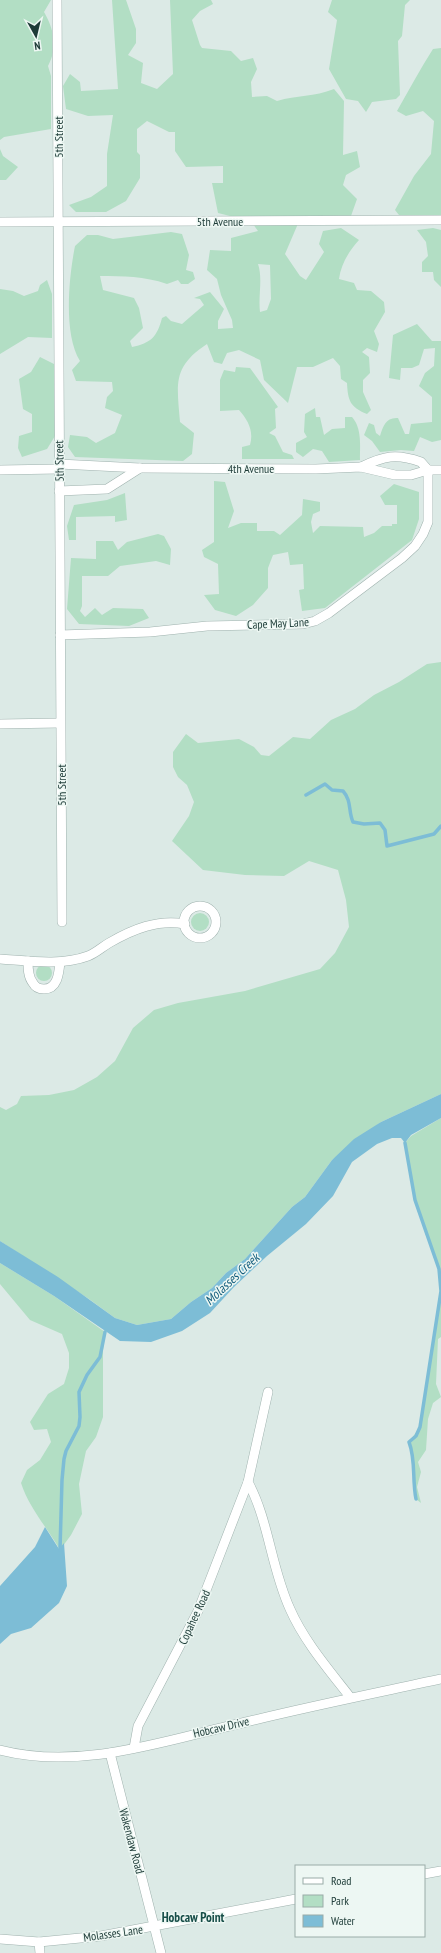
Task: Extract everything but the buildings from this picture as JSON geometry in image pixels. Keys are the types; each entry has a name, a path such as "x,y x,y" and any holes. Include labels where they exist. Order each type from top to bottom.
{"street":[{"name":"5th Street","path":"57,0 62,922"},
{"name":"5th Avenue","path":"0,222 441,220"},
{"name":"4th Avenue","path":"361,467 379,458 400,457 421,462 428,470"},
{"name":"4th Avenue","path":"0,470 59,467 316,469 361,467 395,475 411,475 428,470 441,470"},
{"path":"59,491 107,489 140,468"},
{"name":"Cape May Lane","path":"60,635 150,632 205,626 303,624 315,621 335,609 416,546 428,522 428,470"},
{"path":"0,724 60,723"},
{"path":"0,959 60,962 90,955 128,933 146,926 171,922 185,924"},
{"path":"28,961 29,974 32,983 37,988 46,989 53,986 57,980 60,962"},
{"name":"Copahee Road","path":"134,1748 138,1726 198,1611 248,1482 268,1392"},
{"path":"248,1482 256,1497 281,1585 290,1609 306,1636 350,1697"},
{"name":"Hobcaw Drive","path":"0,1750 24,1755 59,1758 110,1753 350,1697 441,1679"},
{"name":"Wakendaw Road","path":"110,1753 155,1927"},
{"path":"425,1874 441,1871"},
{"name":"Molasses Lane","path":"0,1939 39,1942 101,1936 295,1900"},
{"path":"155,1927 161,1953"},
{"path":"39,1942 40,1953"}],"green space":[{"path":"0,0 51,0 44,12 50,25 54,45 48,66 51,76 51,129 4,137 0,140"},
{"path":"112,0 126,0 136,29 136,43 128,55 143,63 141,83 157,89 173,74 170,0 211,0 213,4 200,11 192,20 200,45 202,48 231,51 241,61 253,58 257,69 251,82 252,97 267,96 277,101 327,92 334,89 344,101 343,155 357,151 360,167 346,175 343,185 357,199 351,216 298,217 297,226 285,254 300,276 306,280 324,252 319,244 323,231 341,228 359,240 346,258 339,279 354,283 357,290 371,291 384,302 385,312 374,331 379,344 377,352 367,348 362,352 369,357 370,373 363,380 363,392 371,410 367,414 357,409 351,403 347,383 341,379 340,366 333,358 313,367 297,367 288,403 264,380 260,360 239,350 227,353 222,364 214,362 207,344 196,352 188,361 182,369 179,377 178,397 180,422 194,433 192,454 183,461 75,457 68,447 70,435 87,437 96,443 115,433 122,415 105,408 107,397 113,391 112,382 76,381 72,370 80,361 71,336 69,321 69,288 75,246 87,235 98,235 113,239 171,232 182,234 189,255 186,270 193,272 195,279 188,284 181,284 178,280 167,284 142,278 100,276 103,290 134,298 139,308 143,328 130,341 132,347 149,341 158,330 162,318 166,316 171,321 182,324 204,305 200,299 194,298 210,292 224,309 218,321 218,329 233,328 232,320 221,295 217,279 207,270 210,250 231,251 231,238 258,231 248,217 234,217 218,213 212,183 223,183 223,166 186,167 175,151 175,132 169,132 147,121 137,129 137,152 140,155 140,178 126,201 106,212 76,212 69,205 91,197 107,186 107,154 113,115 88,116 66,109 63,86 70,74 80,82 81,91 118,89","holes":["258,264 270,265 271,299 267,310 260,312 260,276"]},
{"path":"332,0 410,0 405,5 402,36 398,41 400,95 396,99 372,102 366,112 358,101 346,99 329,69 337,20 328,12"},
{"path":"441,48 441,216 399,215 395,210 414,176 431,154 434,121 423,111 406,116 397,111 433,49"},
{"path":"0,149 3,156 18,167 6,180 0,180"},
{"path":"433,228 441,230 441,287 434,280 433,272 422,272 422,262 428,256 426,242 417,230"},
{"path":"47,280 52,294 52,338 28,337 0,354 0,289 13,291 24,296 38,291 40,285"},
{"path":"417,324 432,341 441,341 441,440 432,442 420,437 414,451 401,450 380,452 372,441 364,435 369,423 374,425 376,433 380,436 386,423 394,418 398,418 405,434 409,434 411,424 432,422 432,397 419,386 425,373 434,366 435,348 424,349 419,365 412,368 401,368 400,380 389,378 393,335"},
{"path":"40,357 54,364 55,436 47,449 22,457 18,448 19,436 32,432 32,414 23,409 19,379 31,372"},
{"path":"236,367 250,368 278,407 275,409 276,428 269,433 275,436 283,452 292,455 294,459 242,459 242,447 250,445 251,430 239,410 220,411 220,380 224,370 235,372"},
{"path":"315,408 316,417 320,417 324,435 332,429 345,428 345,417 352,417 359,432 360,460 329,462 322,451 313,449 303,457 296,452 296,443 307,437 304,432 305,414"},
{"path":"214,481 225,482 234,511 228,528 241,523 257,523 257,531 274,531 280,535 302,515 303,499 320,502 320,511 313,514 311,522 313,533 320,526 363,527 364,537 374,533 382,526 392,526 392,524 397,524 397,505 385,505 380,496 394,484 419,492 419,519 412,540 325,608 302,611 299,590 304,589 303,564 290,565 288,552 273,555 268,568 268,588 253,605 236,616 215,610 204,595 219,594 218,564 204,557 202,550 214,542"},
{"path":"125,493 127,520 115,522 115,516 76,517 76,540 69,540 67,526 74,505 107,500"},
{"path":"158,534 164,536 171,549 170,565 156,561 120,566 108,576 82,576 82,606 80,611 85,617 95,608 102,615 113,608 143,609 149,618 129,626 79,624 67,609 71,558 96,559 96,541 113,541 118,550 127,542"},
{"path":"441,662 441,1094 381,1122 332,1160 305,1197 292,1207 245,1259 226,1273 212,1288 191,1302 171,1319 137,1325 115,1318 89,1299 0,1241 0,1107 6,1110 17,1104 21,1096 49,1095 74,1090 97,1077 115,1061 133,1028 154,1010 178,1003 245,991 320,969 335,953 349,927 346,900 338,870 309,861 284,876 245,875 203,870 172,841 189,816 194,802 187,785 178,777 173,767 173,752 186,734 198,743 239,739 254,747 261,755 269,756 293,737 310,739 331,720 355,709 374,695 399,682 427,664"},
{"path":"200,913 206,916 209,922 206,928 200,931 194,928 191,922 194,916"},
{"path":"41,965 47,965 52,970 50,979 47,981 41,981 36,976 36,970"},
{"path":"441,1118 441,1291 439,1271 415,1200 405,1143 411,1136"},
{"path":"0,1263 54,1296 105,1332 103,1350 103,1417 96,1437 86,1451 79,1484 82,1514 71,1535 60,1550 33,1509 21,1483 27,1470 40,1460 51,1442 47,1429 34,1430 30,1422 48,1394 64,1384 69,1368 69,1353 62,1334 30,1320 0,1284"},
{"path":"441,1291 441,1337 438,1339 436,1384 441,1397 433,1403 428,1419 426,1450 418,1462 421,1472 417,1487 421,1503 416,1499 413,1463 409,1442 420,1427"}],"water":[{"name":"Molasses Creek","path":"441,1094 441,1118 411,1135 405,1143 401,1138 392,1138 377,1144 352,1162 333,1196 306,1224 267,1256 234,1287 210,1313 182,1331 151,1342 120,1341 54,1296 0,1263 0,1241 58,1277 115,1318 137,1325 171,1319 191,1302 212,1288 226,1273 245,1259 292,1207 305,1197 332,1160 354,1139 381,1122"},
{"path":"45,1527 59,1549 64,1543 67,1586 59,1603 31,1628 11,1634 0,1644 0,1586 35,1547"}],"waterway":[{"path":"306,795 325,784 332,790 343,791 349,802 353,822 364,824 380,823 385,830 387,846 434,834 441,826"},
{"path":"405,1143 415,1200 439,1269 441,1291 420,1427 416,1436 409,1442 413,1463 416,1499"},
{"path":"60,1550 64,1459 66,1451 79,1426 79,1392 87,1375 100,1357 105,1332"}],"district":[{"name":"Hobcaw Point","path":"193,1917"}]}
